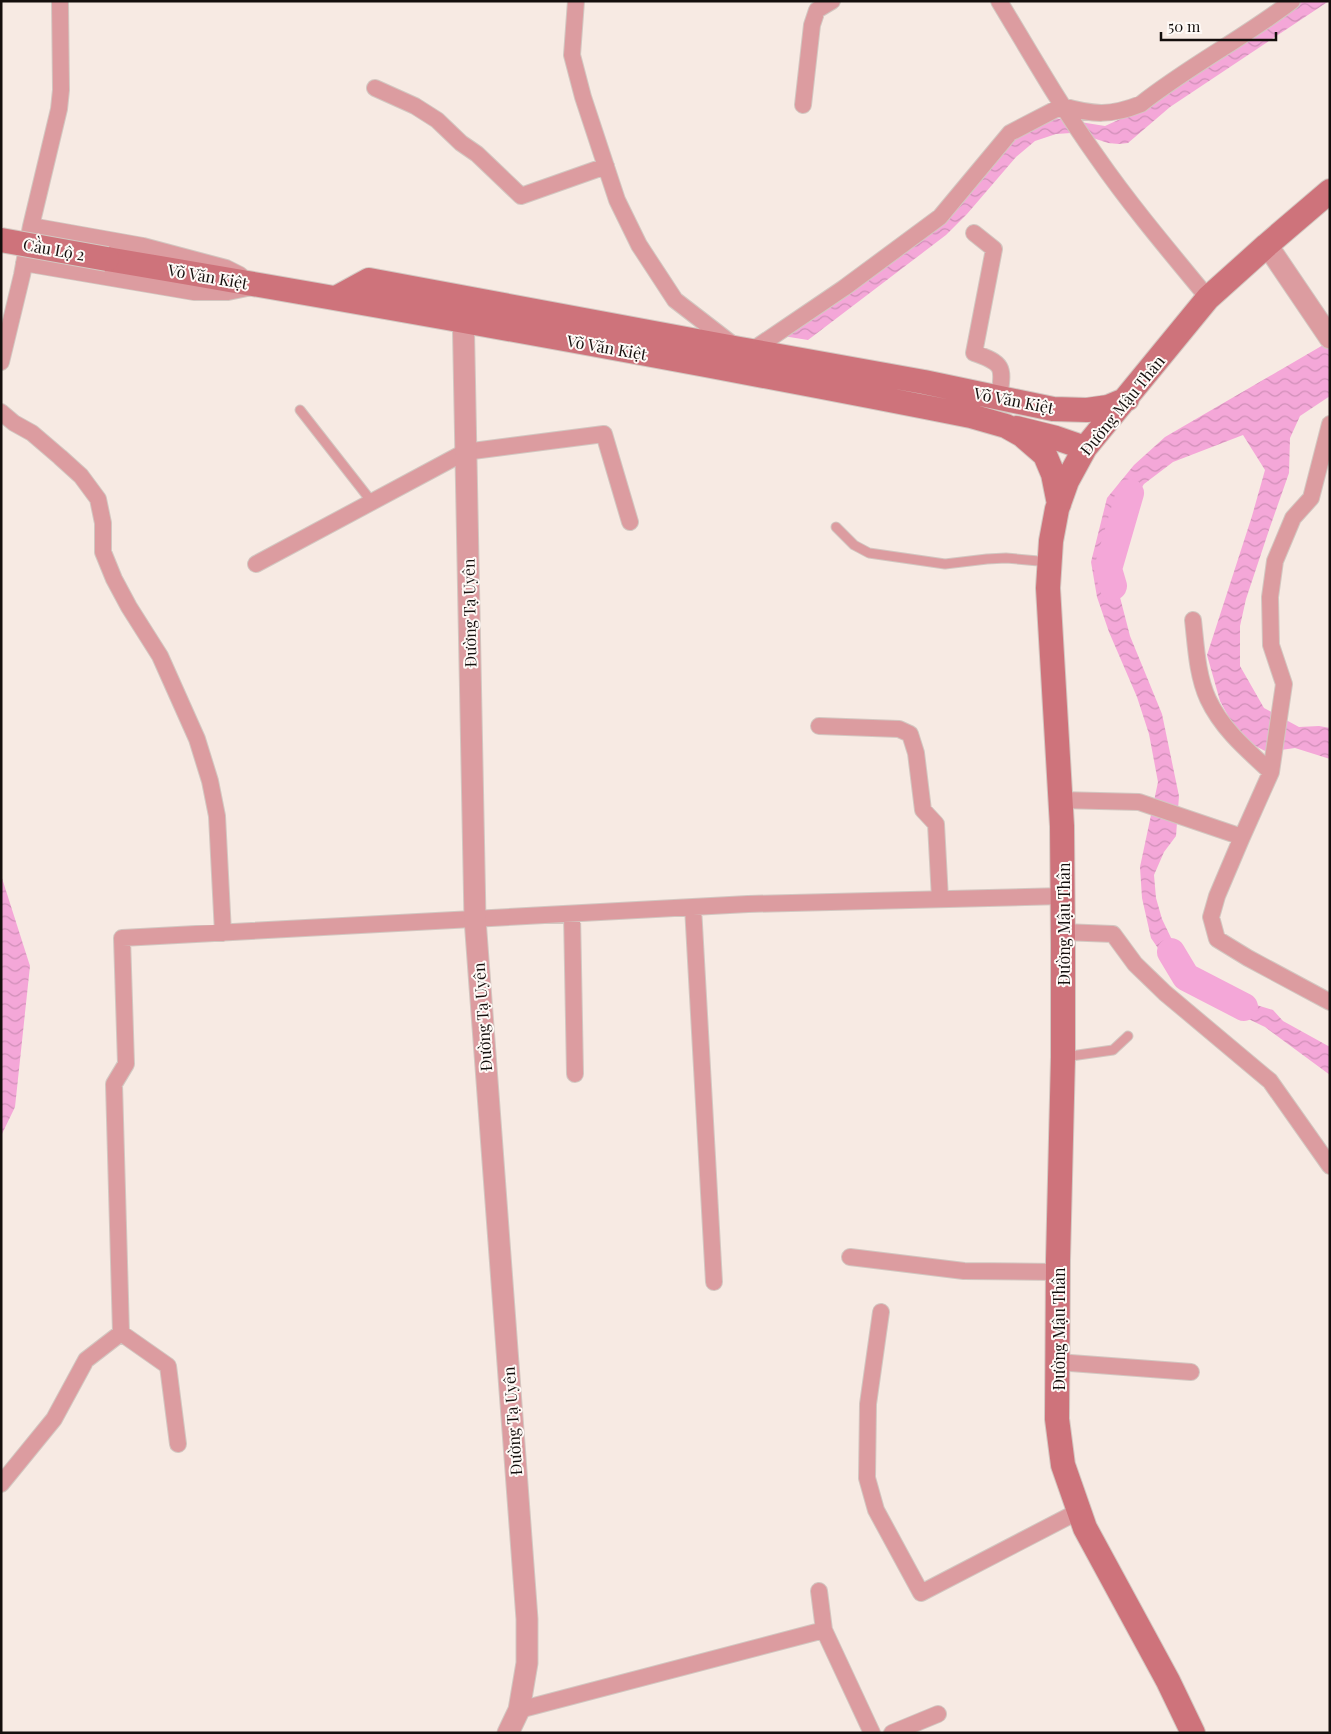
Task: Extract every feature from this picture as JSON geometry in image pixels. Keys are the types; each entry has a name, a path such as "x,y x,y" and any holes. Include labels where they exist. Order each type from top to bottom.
{"main road":[{"name":"Đường Mậu Thân","path":"1193,1733 1168,1681 1085,1528 1063,1465 1057,1419 1058,1272 1064,1057 1063,896 1060,800 1048,588 1050,562 1059,504 1067,481 1085,448 1208,298 1266,245 1330,191"},
{"name":"Cầu Lộ 2","path":"1,240 107,259"},
{"name":"Võ Văn Kiệt","path":"107,259 463,321 971,416 1006,426 1022,435 1045,455 1053,474 1059,504"},
{"name":"Võ Văn Kiệt","path":"336,298 370,280 924,382 1060,410 1086,410 1108,407 1127,398"},
{"path":"1005,400 1006,426 1034,431 1085,448"},
{"path":"1060,410 1085,448"}],"street":[{"path":"1,362 59,109 61,90 60,1"},
{"path":"576,1 572,55 583,97 617,200 639,245 676,300 745,350 844,288 940,217 1010,133 1065,110 1084,113 1107,113 1141,104 1205,59 1274,16 1292,1"},
{"path":"803,106 812,25 817,10 832,1"},
{"path":"999,1 1065,110 1096,156 1140,215 1208,298"},
{"path":"376,88 415,106 437,120 461,143 477,154 521,196 606,166"},
{"path":"31,226 143,246 226,268 261,285"},
{"path":"974,232 994,249 974,353 990,358 999,365 1002,373 1005,400"},
{"path":"1266,245 1330,338"},
{"path":"24,263 194,292 228,292 261,285"},
{"name":"Đường Tạ Uyên","path":"463,298 476,919 527,1619 527,1663 519,1710 508,1733"},
{"path":"1,412 32,433 81,476 98,499 103,523 104,552 114,579 160,656 198,739 217,816 223,933"},
{"path":"1330,424 1311,498 1293,518 1275,561 1270,597 1270,645 1284,684 1270,772 1217,896 1211,917 1217,939 1330,1002"},
{"path":"256,564 465,452 604,434 630,522"},
{"path":"1193,620 1199,668 1208,699 1230,732 1270,772"},
{"path":"819,726 899,729 910,734 916,753 923,810 936,824 940,899"},
{"path":"1060,800 1139,802 1242,837"},
{"path":"121,1333 114,1084 126,1064 122,938 748,904 1063,896"},
{"path":"693,907 714,1282"},
{"path":"572,914 575,1074"},
{"path":"1063,932 1113,934 1135,964 1164,993 1270,1081 1330,1166"},
{"path":"850,1257 964,1271 1058,1272"},
{"path":"881,1312 868,1404 867,1478 876,1510 921,1593 1079,1512"},
{"path":"121,1333 168,1366 178,1444"},
{"path":"1,1484 54,1419 86,1360 121,1333"},
{"path":"1058,1362 1191,1372"},
{"path":"819,1592 824,1630 872,1733"},
{"path":"519,1710 824,1630"},
{"path":"892,1733 938,1714"}],"lane":[{"path":"300,410 372,502"},
{"path":"836,527 854,544 870,553 945,564 1006,558 1050,562"},
{"path":"1064,1057 1113,1050 1128,1036"}],"water":[{"path":"1302,1 1329,1 1170,107 1128,143 1108,143 1071,133 1056,134 1035,141 1016,157 967,214 946,235 808,340 783,336 864,281 1013,139 1055,118 1105,126 1140,110"},
{"path":"1330,341 1330,396 1300,416 1290,438 1289,473 1246,599 1240,626 1240,666 1264,708 1299,727 1319,726 1330,728 1330,759 1295,748 1267,752 1240,738 1220,701 1207,655 1265,470 1243,435 1173,462 1144,484 1131,504 1113,542 1114,574 1130,636 1162,714 1179,796 1176,836 1164,852 1154,875 1156,898 1162,919 1194,982 1211,991 1273,1010 1283,1021 1330,1047 1330,1075 1265,1027 1186,989 1151,938 1142,898 1140,867 1158,782 1149,734 1137,697 1109,632 1097,597 1091,562 1107,498 1134,465 1165,437"},
{"path":"1,875 30,966 15,1107 1,1136"}],"waterway":[{"path":"1113,586 1108,569 1130,493"},
{"path":"1171,952 1186,977 1244,1007"}]}
